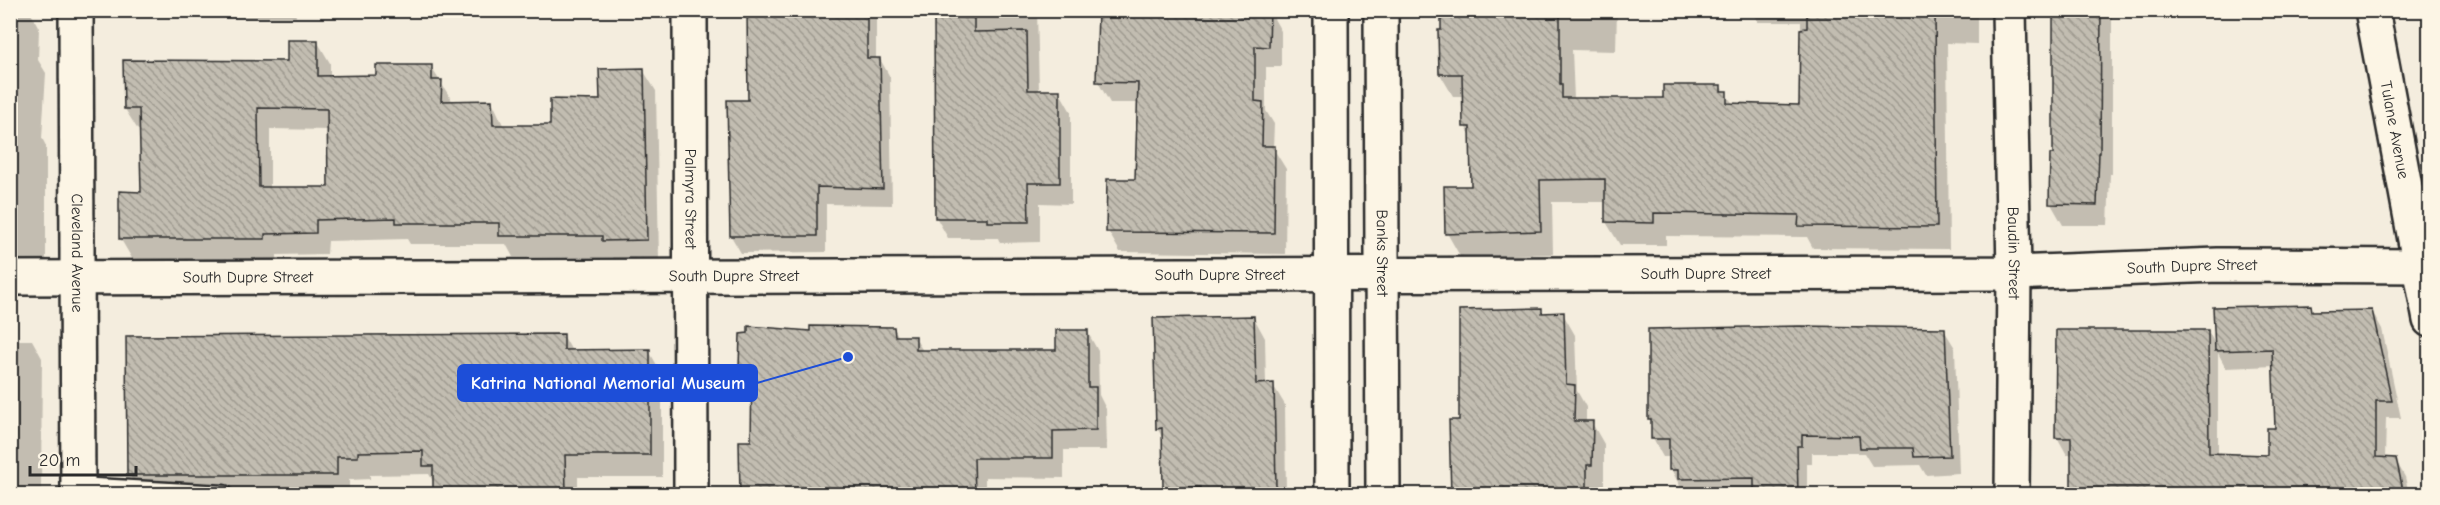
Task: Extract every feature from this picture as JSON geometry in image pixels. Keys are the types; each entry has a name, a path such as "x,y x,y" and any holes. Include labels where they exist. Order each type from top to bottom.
{"street":[{"name":"Cleveland Avenue","path":"76,10 77,490"},
{"name":"Palmyra Street","path":"690,10 691,495"},
{"path":"1331,10 1332,495"},
{"name":"Banks Street","path":"1382,10 1383,495"},
{"name":"Baudin Street","path":"2009,10 2014,273 2012,495"},
{"name":"Tulane Avenue","path":"2372,10 2425,266 2430,320"},
{"name":"South Dupre Street","path":"10,278 2014,273 2218,265 2425,266"}],"lane":[{"path":"77,490 224,495"}],"building":[{"path":"747,10 867,10 867,58 880,58 883,189 817,187 817,236 730,236 727,100 748,100"},
{"path":"1098,10 1270,10 1269,47 1255,46 1255,101 1263,102 1262,146 1275,146 1274,233 1106,232 1107,179 1135,179 1138,83 1096,82"},
{"path":"1441,10 1560,10 1562,98 1663,98 1663,85 1721,85 1721,91 1727,91 1727,103 1799,105 1800,29 1807,28 1807,10 1935,10 1937,227 1798,226 1799,215 1654,213 1654,223 1605,222 1605,179 1540,180 1541,231 1445,234 1444,186 1471,186 1470,127 1463,127 1462,74 1439,74 1438,30 1441,30"},
{"path":"2053,10 2101,10 2100,153 2097,205 2049,204 2050,154 2053,154"},
{"path":"934,17 974,18 974,32 1027,31 1028,90 1060,90 1060,183 1028,183 1029,222 987,222 987,218 935,218"},
{"path":"287,40 318,40 318,76 376,75 376,65 432,65 432,80 442,80 441,101 492,100 493,125 550,125 550,99 600,100 599,69 644,68 647,240 602,241 602,236 499,236 499,223 396,223 396,218 316,220 316,233 265,234 265,239 119,239 119,191 141,192 139,109 124,109 123,60 287,61","holes":["258,108 327,109 328,187 259,187"]},
{"path":"2311,305 2312,311 2372,310 2392,401 2376,401 2376,457 2396,458 2404,495 2201,492 2201,495 2071,495 2071,438 2055,438 2056,330 2208,330 2209,453 2267,455 2267,428 2275,428 2272,349 2215,351 2213,307"},
{"path":"1542,308 1542,313 1564,312 1566,384 1575,385 1574,421 1593,421 1592,465 1587,465 1587,495 1451,495 1449,420 1459,420 1459,310"},
{"path":"1254,316 1256,384 1274,383 1276,487 1265,488 1265,490 1201,491 1201,487 1163,488 1162,428 1156,429 1153,318"},
{"path":"748,326 810,331 810,326 894,327 895,336 916,336 916,350 1056,350 1056,330 1088,330 1088,387 1096,387 1096,430 1053,431 1053,458 974,458 975,495 740,495 739,441 751,441 752,368 739,368 740,334 748,333"},
{"path":"1800,326 1945,328 1950,456 1914,457 1913,448 1860,448 1859,436 1802,435 1802,446 1797,446 1798,495 1754,495 1754,478 1678,479 1678,470 1669,470 1669,439 1651,439 1651,419 1648,419 1648,329"},
{"path":"564,334 564,350 650,349 650,455 565,455 566,490 499,491 499,495 433,495 433,466 423,466 423,451 358,452 358,457 337,457 337,475 127,475 126,336"}],"place":[{"name":"Katrina National Memorial Museum","path":"848,357"}]}
